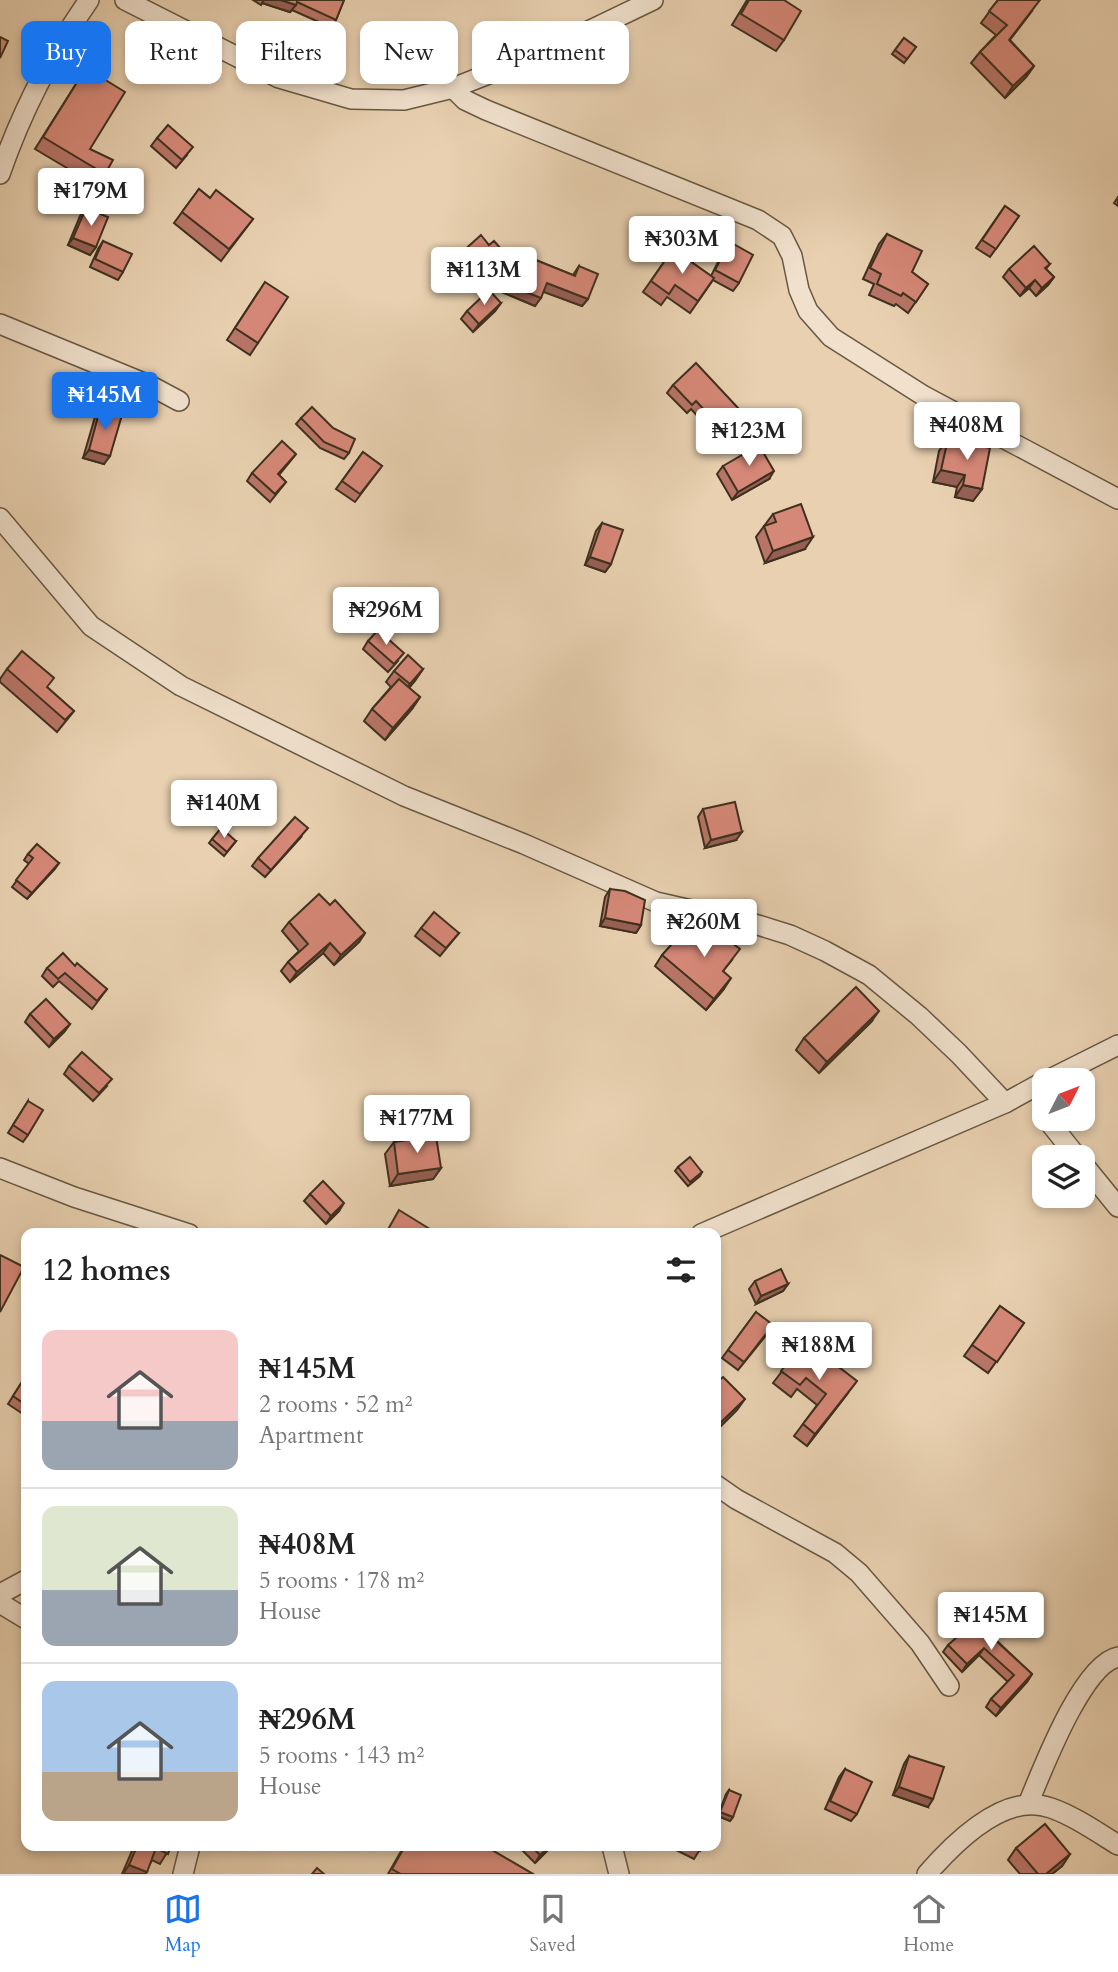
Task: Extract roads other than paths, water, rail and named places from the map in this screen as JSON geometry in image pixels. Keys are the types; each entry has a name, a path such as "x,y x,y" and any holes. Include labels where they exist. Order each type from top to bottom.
{"street":[{"path":"0,174 14,134 47,69 89,0"},
{"path":"125,0 279,78 351,99 404,100 453,88 547,51 653,0"},
{"path":"453,88 465,100 485,110 758,220 782,236 792,256 799,290 808,311 831,337 923,396 1118,499"},
{"path":"0,324 151,386 179,401"},
{"path":"1,519 91,626 181,686 404,796 524,844 656,902 758,925 790,935 825,951 869,975 919,1016 960,1054 1005,1103"},
{"path":"1072,1068 1118,1045"},
{"path":"715,1228 1005,1103 1032,1088"},
{"path":"1025,1092 1032,1100"},
{"path":"1057,1131 1068,1145"},
{"path":"0,1168 74,1197 170,1228"},
{"path":"1095,1179 1118,1207"},
{"path":"721,1488 835,1553 859,1573 920,1643 949,1686"},
{"path":"0,1594 21,1583"},
{"path":"0,1604 21,1616"},
{"path":"1028,1804 1083,1687 1098,1668 1118,1657"},
{"path":"927,1874 974,1829 992,1816 1028,1804 1049,1807 1118,1845"},
{"path":"183,1874 189,1851"},
{"path":"613,1851 620,1874"}]}
